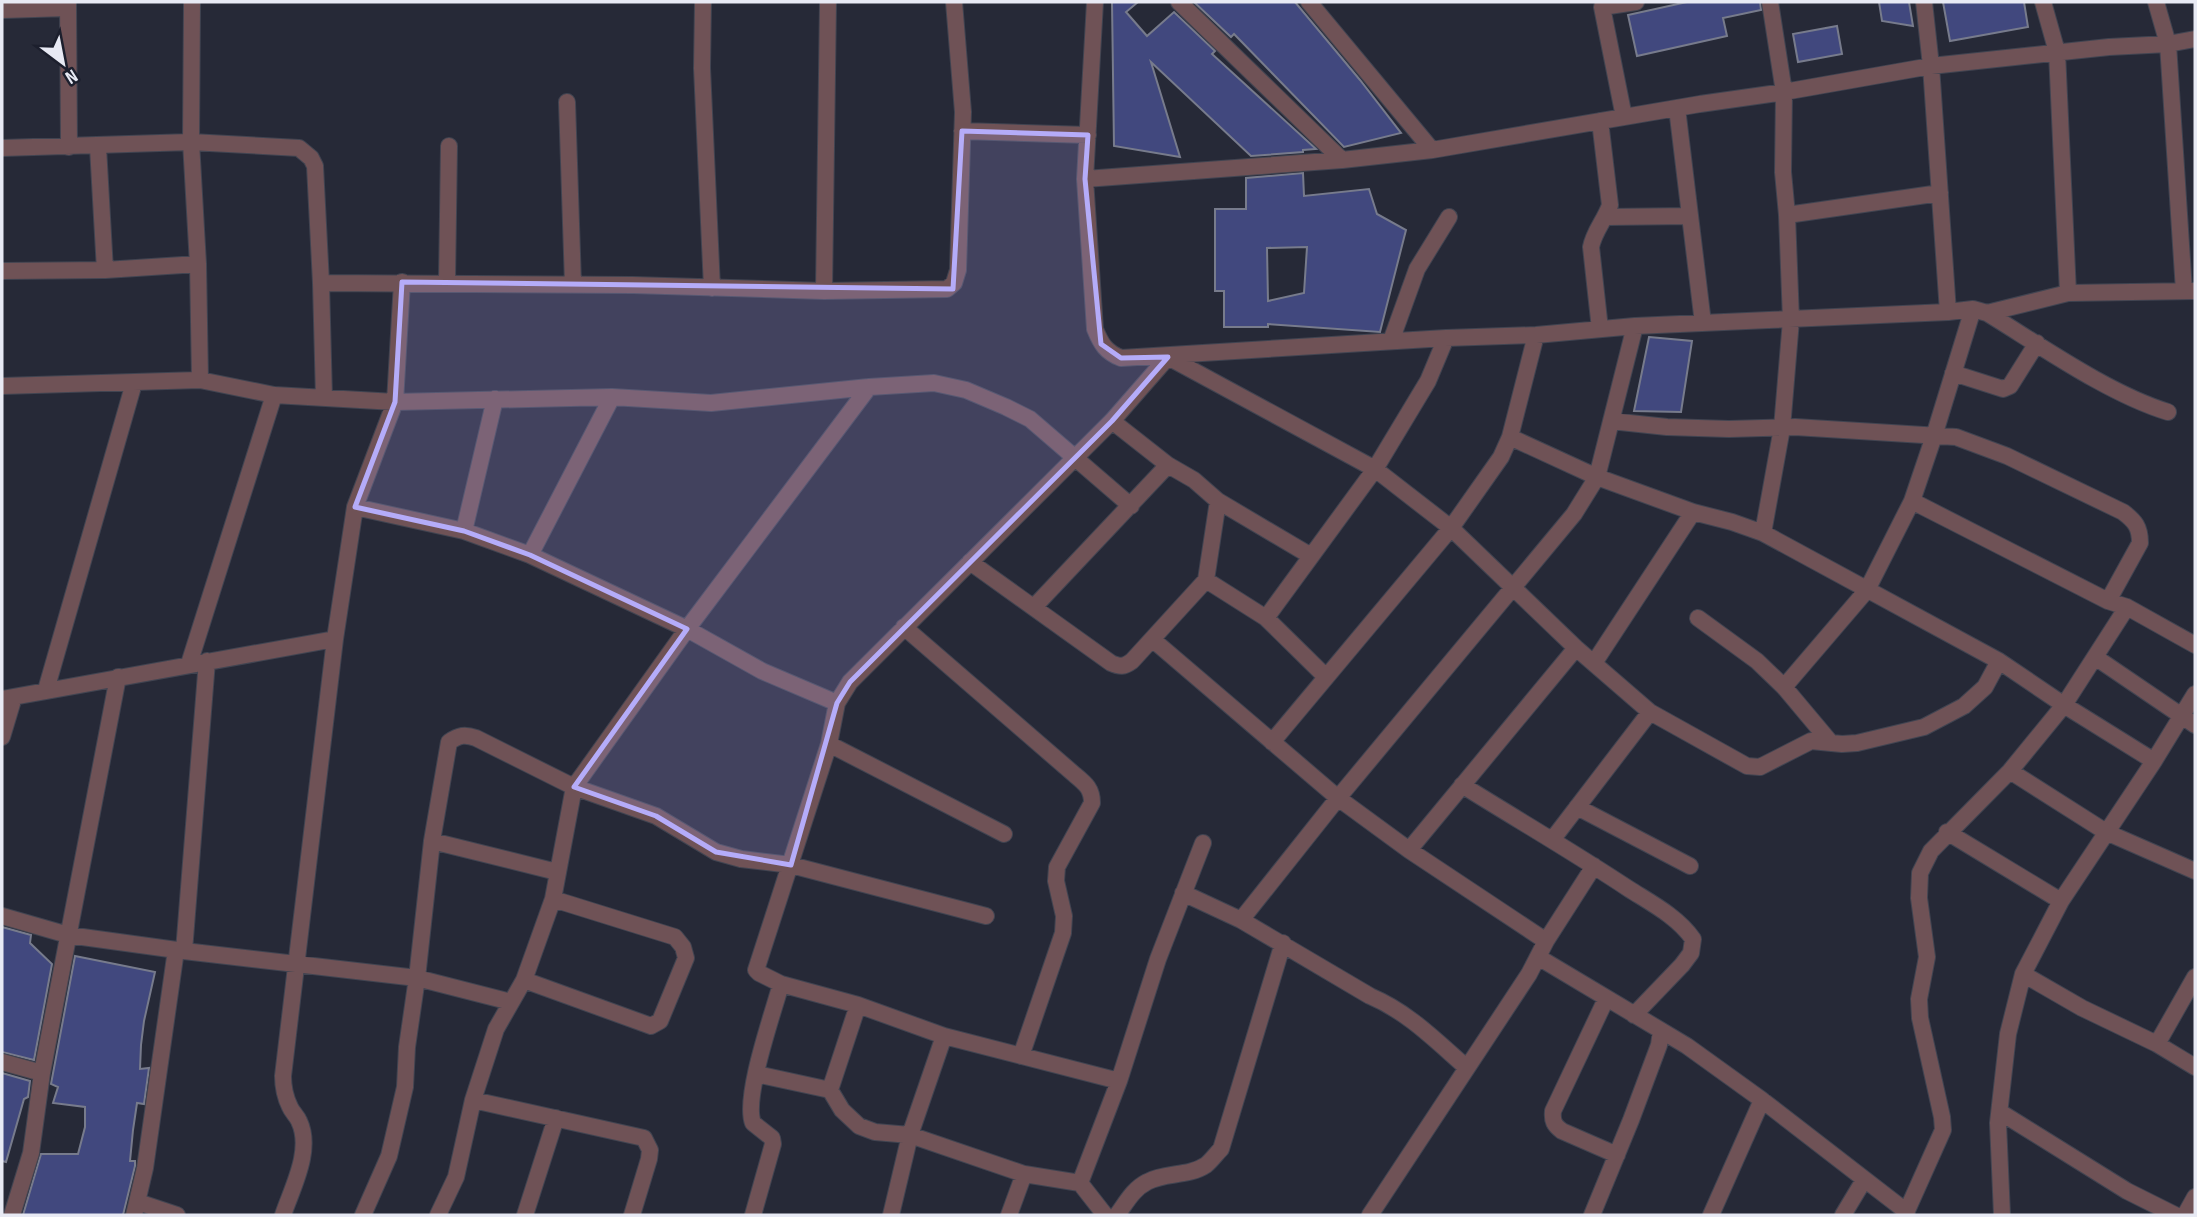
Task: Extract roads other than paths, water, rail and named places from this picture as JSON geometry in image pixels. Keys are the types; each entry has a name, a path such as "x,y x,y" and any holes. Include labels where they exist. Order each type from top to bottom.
{"street":[{"path":"192,2 191,142 198,264 200,380"},
{"path":"703,2 702,68 712,288"},
{"path":"824,291 828,2"},
{"path":"321,283 573,284 824,291 947,289 954,284 958,270 963,112 954,2"},
{"path":"1095,2 1085,179 1095,329 1101,344 1111,354 1121,358 1536,335 1635,326 1980,311 2068,293 2189,291 2168,44 2156,2"},
{"path":"1179,2 1342,160"},
{"path":"1309,2 1432,149"},
{"path":"1624,117 1604,4 1636,2"},
{"path":"1763,533 1783,428 1791,320 1783,172 1784,92 1770,2"},
{"path":"1924,2 1948,312"},
{"path":"2043,2 2057,52 2068,293"},
{"path":"2,10 68,5 69,147"},
{"path":"1085,179 1342,160 1432,149 1931,66 2109,47 2168,44 2195,39"},
{"path":"567,102 573,284"},
{"path":"1677,107 1703,323"},
{"path":"1600,121 1610,205 1606,217 1593,234 1591,247 1600,329"},
{"path":"962,131 1088,135"},
{"path":"2,148 191,142 299,148 311,158 315,166 324,398"},
{"path":"447,282 449,146"},
{"path":"98,147 105,270"},
{"path":"1787,215 1940,192"},
{"path":"1606,217 1690,216"},
{"path":"1391,341 1417,269 1450,217"},
{"path":"2,271 105,270 198,264"},
{"path":"283,1215 303,1156 302,1130 290,1109 283,1076 335,639 355,508 395,402 402,282"},
{"path":"1980,311 2095,378 2151,407 2168,412"},
{"path":"1784,687 1867,590 1912,501 1953,373 1980,311"},
{"path":"1241,919 1574,514 1597,477 1635,326"},
{"path":"1272,742 1451,528 1502,457 1510,437 1536,335"},
{"path":"1266,618 1376,469 1428,381 1446,338"},
{"path":"1953,373 2003,389 2010,386 2037,343"},
{"path":"1119,1080 944,1036 858,1005 781,984 756,970 829,744 837,704 850,682 1112,421 1168,357"},
{"path":"1168,357 1376,469 1451,528 1576,648 1650,712 1747,766 1760,767 1811,741 1857,743 1924,727 1964,706 1984,687 1999,661"},
{"path":"2,386 200,380 274,395 395,402 612,397 711,403 934,383 966,390 1030,419 1131,506"},
{"path":"46,690 134,383"},
{"path":"438,1215 456,1177 473,1100 496,1029 524,981 553,899 575,787 687,629 869,387"},
{"path":"189,664 274,395"},
{"path":"530,555 612,397"},
{"path":"464,531 495,399"},
{"path":"1112,421 1168,465 1194,480 1218,501 1311,556"},
{"path":"1611,421 1729,429 1783,428 1956,437 2007,456 2123,512 2136,522 2140,543 2108,601"},
{"path":"1510,437 1597,477 1693,512 1763,533 1999,661 2154,761"},
{"path":"1034,607 1168,465"},
{"path":"970,562 1111,663 1125,666 1206,580 1218,501"},
{"path":"1912,501 2108,601 2127,607 2195,645"},
{"path":"355,508 464,531 530,555 687,629 753,666 837,704"},
{"path":"1594,663 1693,512"},
{"path":"1206,580 1266,618 1325,676"},
{"path":"1538,957 1687,1046 1762,1100 1906,1213 1942,1130 1942,1117 1920,1018 1919,999 1927,957 1919,898 1920,873 1931,851 1947,832 2010,771 2064,705 2127,607"},
{"path":"1699,618 1756,661 1784,687 1831,743"},
{"path":"904,627 1089,786 1092,794 1092,803 1057,867 1056,881 1064,916 1063,933 1021,1056"},
{"path":"2,737 8,698 335,639"},
{"path":"1152,639 1338,798 1409,850 1546,941"},
{"path":"1409,850 1576,648"},
{"path":"2095,657 2188,721"},
{"path":"177,1215 136,1209 180,951 207,661"},
{"path":"12,1215 31,1153 42,1073 118,677"},
{"path":"2002,1215 1998,1123 2008,1034 2024,974 2061,901 2154,761 2188,721 2195,694"},
{"path":"1552,840 1650,712"},
{"path":"363,1215 389,1156 405,1087 407,1047 432,841 449,742 457,736 476,738 575,787 656,817 716,852 741,859 791,865 986,916"},
{"path":"829,744 1004,834"},
{"path":"2010,771 2106,832 2195,870"},
{"path":"1462,786 1594,866 1687,930 1693,939 1690,953 1682,965 1634,1015"},
{"path":"1577,807 1690,866"},
{"path":"1947,832 2061,901"},
{"path":"432,841 557,872"},
{"path":"1080,1183 1119,1080 1158,958 1203,843"},
{"path":"1370,1215 1594,866"},
{"path":"1183,893 1241,919 1370,996 1393,1006 1406,1014 1466,1067"},
{"path":"524,981 651,1026 660,1021 686,958 683,947 675,937 553,899"},
{"path":"2,916 68,935 180,951 417,978 512,1002"},
{"path":"1117,1215 1135,1190 1148,1181 1192,1172 1208,1164 1220,1149 1283,943"},
{"path":"2024,974 2082,1008 2157,1044 2195,1067"},
{"path":"2157,1044 2195,977"},
{"path":"753,1215 773,1149 772,1139 753,1123 750,1117 756,1074 781,984"},
{"path":"1606,999 1552,1118 1562,1131 1617,1155"},
{"path":"830,1090 858,1005"},
{"path":"1592,1215 1659,1045 1661,1031"},
{"path":"891,1215 910,1135 944,1036"},
{"path":"2,1062 42,1073"},
{"path":"756,1074 830,1090 842,1110 859,1126 875,1132 910,1135 1024,1174 1080,1183 1105,1215"},
{"path":"473,1100 644,1138 648,1143 649,1159 632,1215"},
{"path":"1711,1215 1762,1100"},
{"path":"2000,1112 2127,1191 2175,1215"},
{"path":"525,1215 556,1118"},
{"path":"1009,1215 1024,1174"},
{"path":"1843,1215 1864,1180"},
{"path":"2185,1215 2195,1196"}]}
